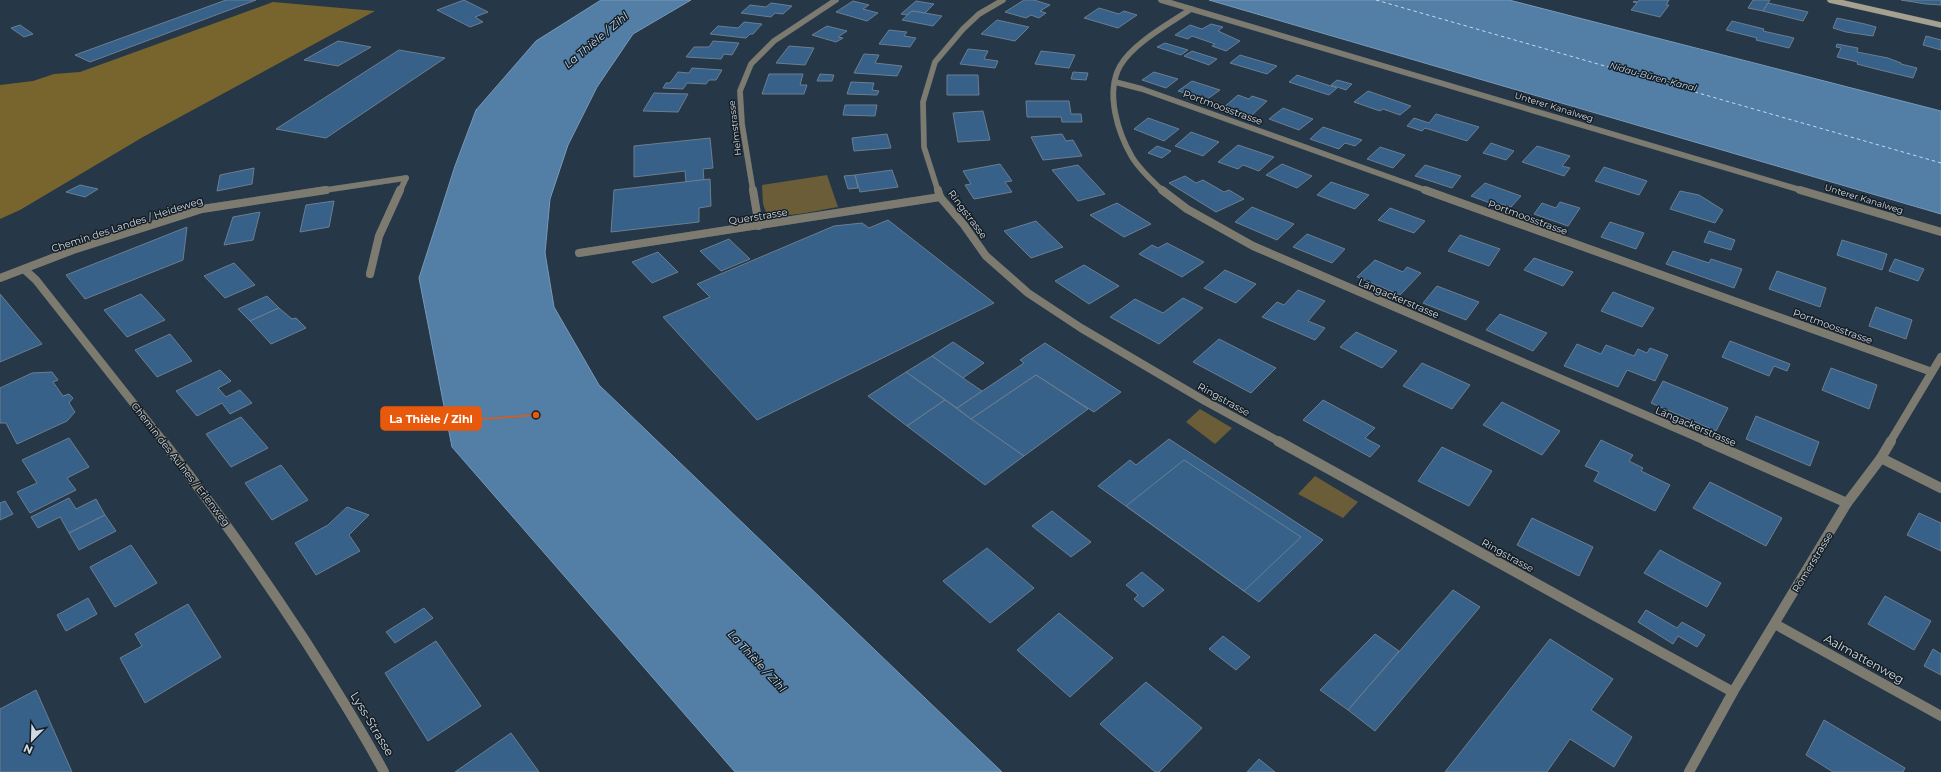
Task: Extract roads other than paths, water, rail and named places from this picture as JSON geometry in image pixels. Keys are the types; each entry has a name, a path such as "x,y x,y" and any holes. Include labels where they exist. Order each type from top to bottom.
{"main road":[{"path":"1830,0 1941,25"}],"street":[{"name":"Helmstrasse","path":"759,226 742,124 740,91 751,64 774,41 836,0"},
{"name":"Ringstrasse","path":"1003,0 979,14 963,29 935,62 923,102 924,147 940,197 964,225 986,256 1028,293 1081,328 1205,401 1733,692"},
{"name":"Unterer Kanalweg","path":"1161,0 1941,232"},
{"name":"Längackerstrasse","path":"1191,9 1129,54 1120,67 1115,82 1113,98 1115,115 1120,132 1134,161 1162,193 1208,223 1252,246 1650,416 1847,503"},
{"name":"Portmoosstrasse","path":"1115,82 1142,89 1190,106 1932,372"},
{"name":"Chemin des Landes / Heideweg","path":"0,278 73,250 202,209 406,178 379,236 370,274"},
{"name":"Querstrasse","path":"579,253 940,197"},
{"name":"Chemin des Aulnes / Erlenweg","path":"24,269 36,280 209,498 274,593 336,690"},
{"name":"Römerstrasse","path":"1689,772 1733,692 1847,503 1881,458 1941,357"},
{"path":"1881,458 1941,488"},
{"name":"Aalmattenweg","path":"1775,624 1941,716"},
{"name":"Lyss-Strasse","path":"336,690 359,725 384,772"}],"water":[{"path":"601,0 691,0 633,34 597,87 568,145 550,199 545,253 554,307 599,385 1002,772 735,772 452,447 419,278 455,166 476,110 536,41"},
{"name":"Nidau-Büren-Kanal","path":"1209,0 1509,0 1941,111 1941,214"}],"place":[{"name":"La Thièle / Zihl","path":"536,415"}]}
